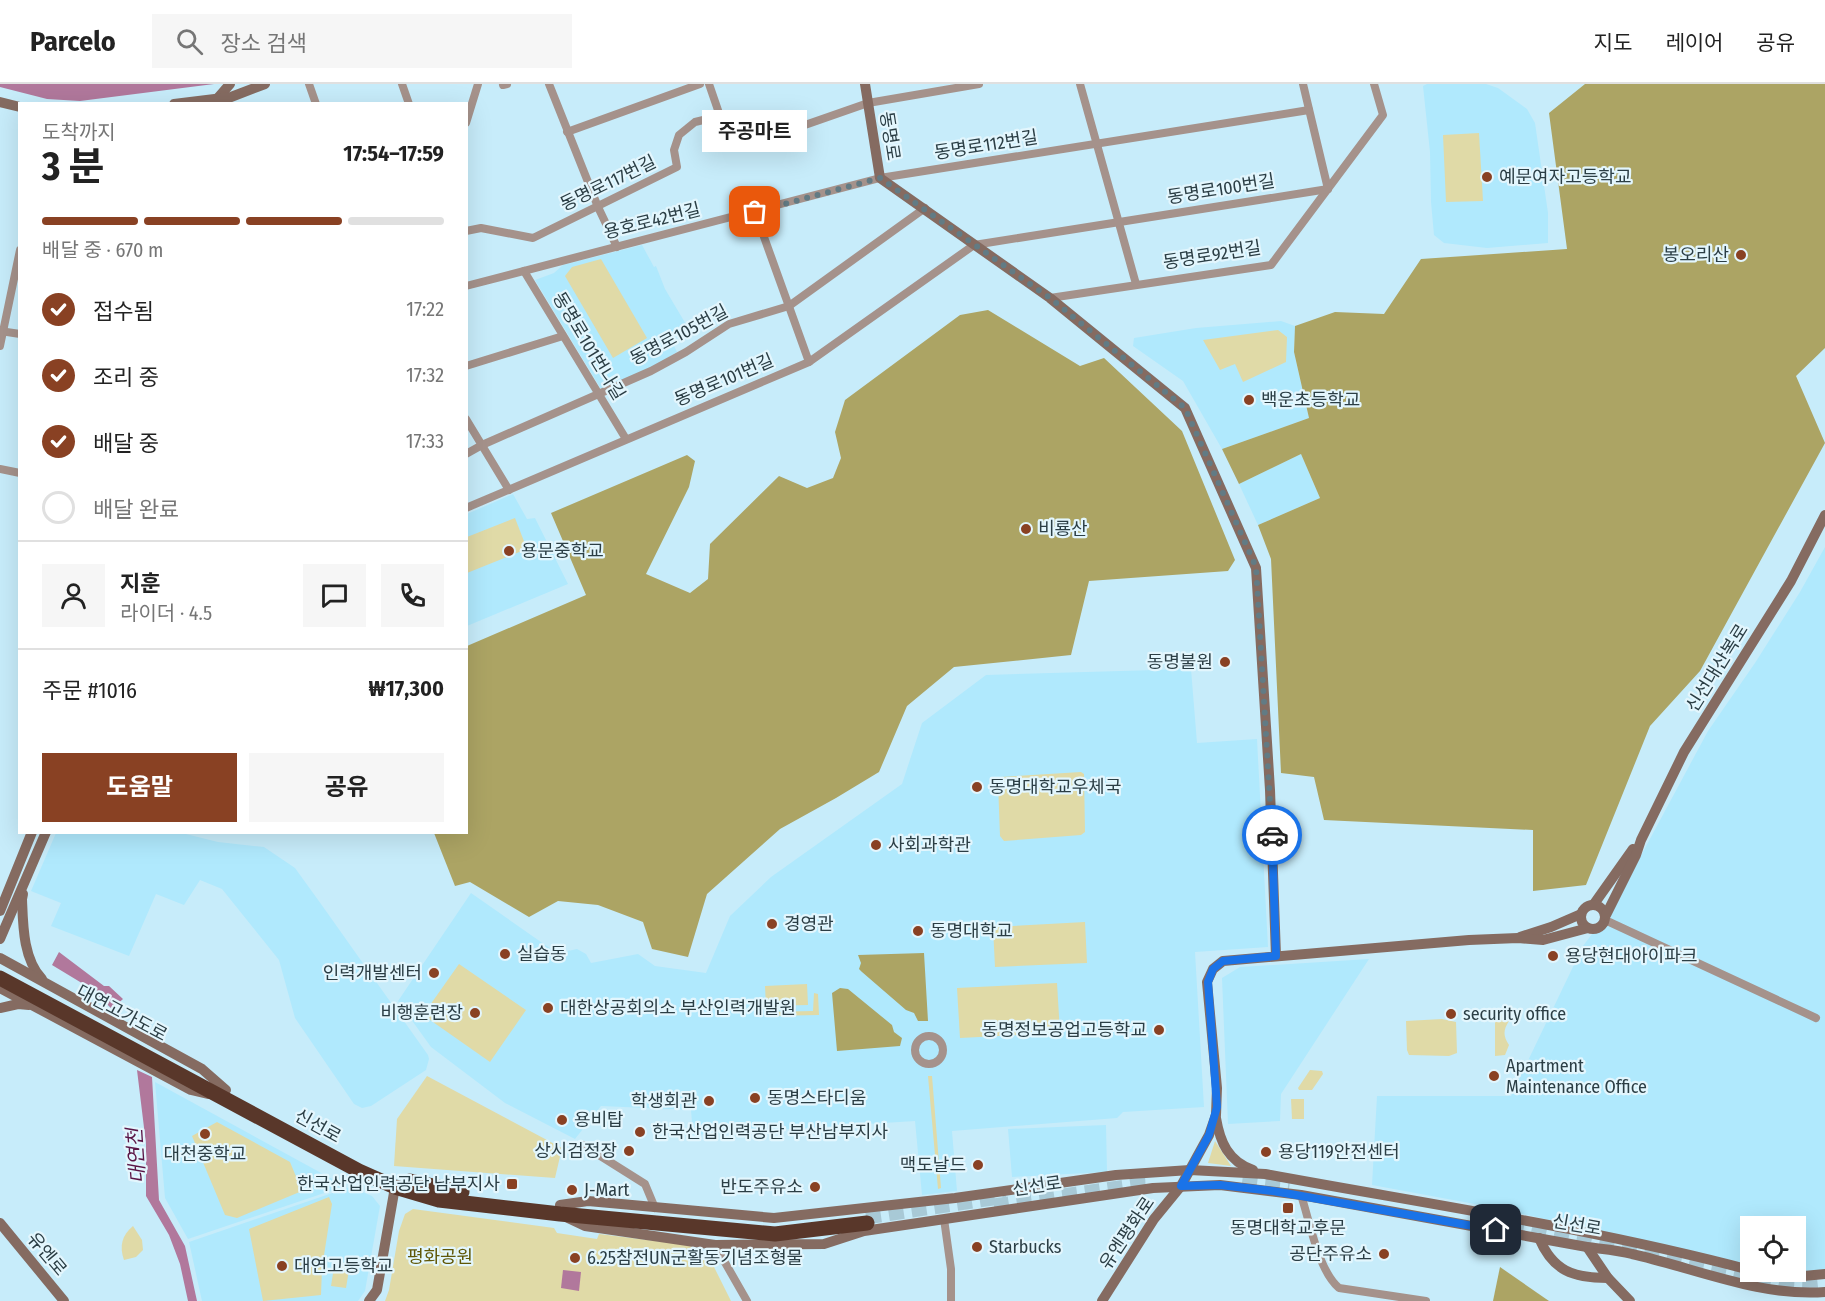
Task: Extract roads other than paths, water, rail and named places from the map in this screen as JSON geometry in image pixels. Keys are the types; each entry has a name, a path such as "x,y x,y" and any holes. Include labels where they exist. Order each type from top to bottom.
{"highway":[{"name":"대연고가도로","path":"0,969 163,1061"},
{"name":"대연고가도로","path":"0,978 225,1094"},
{"name":"신선로","path":"225,1094 359,1172 395,1187 439,1200 560,1209"},
{"path":"225,1094 396,1178 444,1190 560,1209 775,1234 866,1220"}],"main road":[{"path":"216,101 230,84"},
{"path":"231,100 237,84"},
{"path":"216,101 231,100 265,84"},
{"name":"동명로","path":"865,84 880,178 1050,298 1185,408 1256,567 1270,790 1276,956"},
{"path":"0,102 18,106"},
{"name":"신선대산복로","path":"1276,956 1518,938 1543,940 1588,928 1599,928 1684,752 1791,582 1825,515"},
{"path":"0,911 31,834"},
{"path":"0,939 45,834"},
{"name":"신선대산복로","path":"1518,938 1581,914 1584,909 1594,904 1641,840"},
{"path":"0,885 17,869"},
{"path":"28,878 22,899 24,928 36,973 46,983"},
{"path":"1594,904 1603,909 1606,917"},
{"path":"1581,914 1581,919 1588,928"},
{"path":"0,939 24,928"},
{"path":"1265,1174 1245,1167 1235,1160 1226,1151 1218,1132 1217,1088 1208,982 1213,969 1223,961 1276,956"},
{"path":"0,958 202,1069 225,1094"},
{"path":"0,988 191,1090 225,1094"},
{"path":"0,1008 18,1004 33,1005"},
{"path":"1181,1186 1209,1135 1216,1115"},
{"name":"신선로","path":"560,1209 588,1201 774,1218 924,1202 1116,1175 1190,1170 1265,1174 1634,1241 1740,1268"},
{"name":"신선로","path":"560,1209 585,1226 715,1245 824,1244 864,1231 944,1219 1181,1186 1220,1185 1301,1195 1630,1253 1730,1280 1786,1292 1825,1292"},
{"name":"유엔평화로","path":"1102,1301 1154,1219 1181,1186"},
{"path":"369,1301 377,1290 395,1187"},
{"name":"유엔로","path":"1,1227 64,1301"},
{"path":"1539,1238 1556,1265 1580,1276 1608,1278"},
{"path":"1587,1247 1608,1278 1630,1301"},
{"path":"1806,1275 1825,1274"}],"street":[{"path":"309,84 315,102"},
{"path":"402,84 408,102"},
{"path":"468,116 478,84"},
{"path":"549,84 616,247"},
{"path":"567,132 700,84"},
{"path":"709,84 720,116 782,133 868,103 979,84"},
{"path":"1080,84 1136,284"},
{"path":"1304,84 1328,189"},
{"name":"동명로92번길","path":"1050,298 1271,265 1383,116 1374,84"},
{"name":"동명로112번길","path":"880,178 1310,110"},
{"name":"동명로117번길","path":"468,231 481,228 533,238 676,167 674,150 679,135 695,122 720,116"},
{"name":"용호로42번길","path":"468,285 880,178"},
{"name":"동명로100번길","path":"974,245 1328,189"},
{"name":"동명로105번길","path":"468,453 651,371 729,324 789,306 925,208"},
{"path":"755,212 809,362"},
{"name":"동명로101번길","path":"468,507 809,362 974,245"},
{"path":"0,346 1,331 18,259"},
{"name":"동명로101번나길","path":"524,271 626,439"},
{"path":"1,331 18,334"},
{"path":"468,365 564,336"},
{"path":"468,422 509,490"},
{"path":"0,469 18,473"},
{"path":"1606,917 1816,1018"},
{"path":"583,1145 645,1184 655,1208"},
{"path":"1301,1195 1328,1277 1339,1288 1426,1301"},
{"path":"944,1219 951,1269 951,1301"},
{"path":"715,1245 747,1301"}],"tunnel":[{"path":"1242,1183 1289,1189"},
{"path":"994,1206 1152,1185"},
{"path":"866,1217 1006,1196"},
{"path":"1487,1218 1784,1281 1825,1280"}],"place":[{"name":"예문여자고등학교","path":"1487,177"},
{"name":"주공마트","path":"755,212"},
{"name":"봉오리산","path":"1741,255"},
{"name":"백운초등학교","path":"1249,400"},
{"name":"비룡산","path":"1026,529"},
{"name":"용문중학교","path":"509,551"},
{"name":"동명불원","path":"1225,662"},
{"name":"동명대학교우체국","path":"977,787"},
{"name":"사회과학관","path":"876,845"},
{"name":"경영관","path":"772,924"},
{"name":"동명대학교","path":"918,931"},
{"name":"실습동","path":"505,954"},
{"name":"용당현대아이파크","path":"1553,956"},
{"name":"인력개발센터","path":"434,973"},
{"name":"대한상공회의소 부산인력개발원","path":"548,1008"},
{"name":"비행훈련장","path":"475,1013"},
{"name":"security office","path":"1451,1014"},
{"name":"동명정보공업고등학교","path":"1159,1030"},
{"name":"Apartment Maintenance Office","path":"1494,1076"},
{"name":"동명스타디움","path":"755,1098"},
{"name":"학생회관","path":"709,1101"},
{"name":"용비탑","path":"562,1120"},
{"name":"한국산업인력공단 부산남부지사","path":"640,1132"},
{"name":"대천중학교","path":"205,1134"},
{"name":"상시검정장","path":"629,1151"},
{"name":"용당119안전센터","path":"1266,1152"},
{"name":"맥도날드","path":"978,1165"},
{"name":"한국산업인력공단 남부지사","path":"512,1184"},
{"name":"반도주유소","path":"815,1187"},
{"name":"J-Mart","path":"572,1190"},
{"name":"동명대학교후문","path":"1288,1208"},
{"name":"Starbucks","path":"977,1247"},
{"name":"공단주유소","path":"1384,1254"},
{"name":"6.25참전UN군활동기념조형물","path":"575,1258"},
{"name":"대연고등학교","path":"282,1266"}],"water label":[{"name":"대연천","path":"136,1156"}],"park label":[{"name":"평화공원","path":"440,1257"}]}
